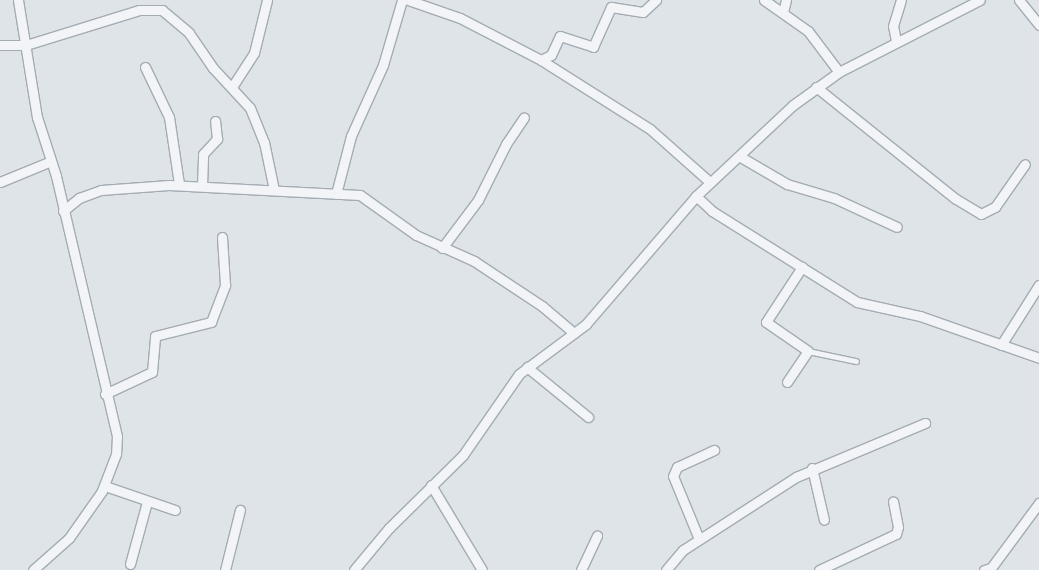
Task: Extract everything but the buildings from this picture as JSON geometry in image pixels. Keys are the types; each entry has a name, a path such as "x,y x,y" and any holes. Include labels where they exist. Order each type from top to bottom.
{"street":[{"path":"18,0 37,117 51,161 87,302 105,394 117,436 116,454 105,486 69,538 33,570"},
{"path":"232,87 254,53 267,0"},
{"path":"336,194 353,131 383,65 402,0"},
{"path":"408,0 460,18 540,60 650,129 710,182"},
{"path":"540,60 551,55 560,36 593,47 611,7 643,12 656,0"},
{"path":"764,0 808,31 839,72"},
{"path":"783,12 786,0"},
{"path":"896,41 893,26 901,0"},
{"path":"354,570 431,485 463,455 509,386 527,367 574,334 620,287 696,196 710,182 816,87 839,72 896,41 980,0"},
{"path":"1019,0 1039,25"},
{"path":"0,45 26,45 139,10 162,10 189,33 213,68 250,108 264,142 274,190"},
{"path":"146,66 169,118 179,184"},
{"path":"816,87 960,202 981,214 995,207 1025,164"},
{"path":"442,248 478,200 506,144 524,117"},
{"path":"202,186 203,154 217,139 215,121"},
{"path":"739,156 787,184 834,198 897,228"},
{"path":"0,182 51,161"},
{"path":"63,211 79,198 101,190 179,184 230,190 274,190 363,196 416,235 479,264 542,306 574,334"},
{"path":"696,196 712,211 857,302 920,316 1039,358"},
{"path":"105,394 152,372 155,336 211,322 225,285 222,237"},
{"path":"787,382 808,351 766,322 802,267"},
{"path":"1001,345 1039,285"},
{"path":"527,367 588,417"},
{"path":"666,570 673,558 699,539 812,468 925,423"},
{"path":"699,539 673,476 677,467 714,450"},
{"path":"812,468 824,520"},
{"path":"431,485 482,570"},
{"path":"105,486 146,502 174,510"},
{"path":"819,570 896,534 898,527 893,501"},
{"path":"130,564 146,502"},
{"path":"984,570 991,568 1039,503"},
{"path":"225,570 240,510"},
{"path":"581,570 597,535"}],"lane":[{"path":"808,351 856,361"}]}
